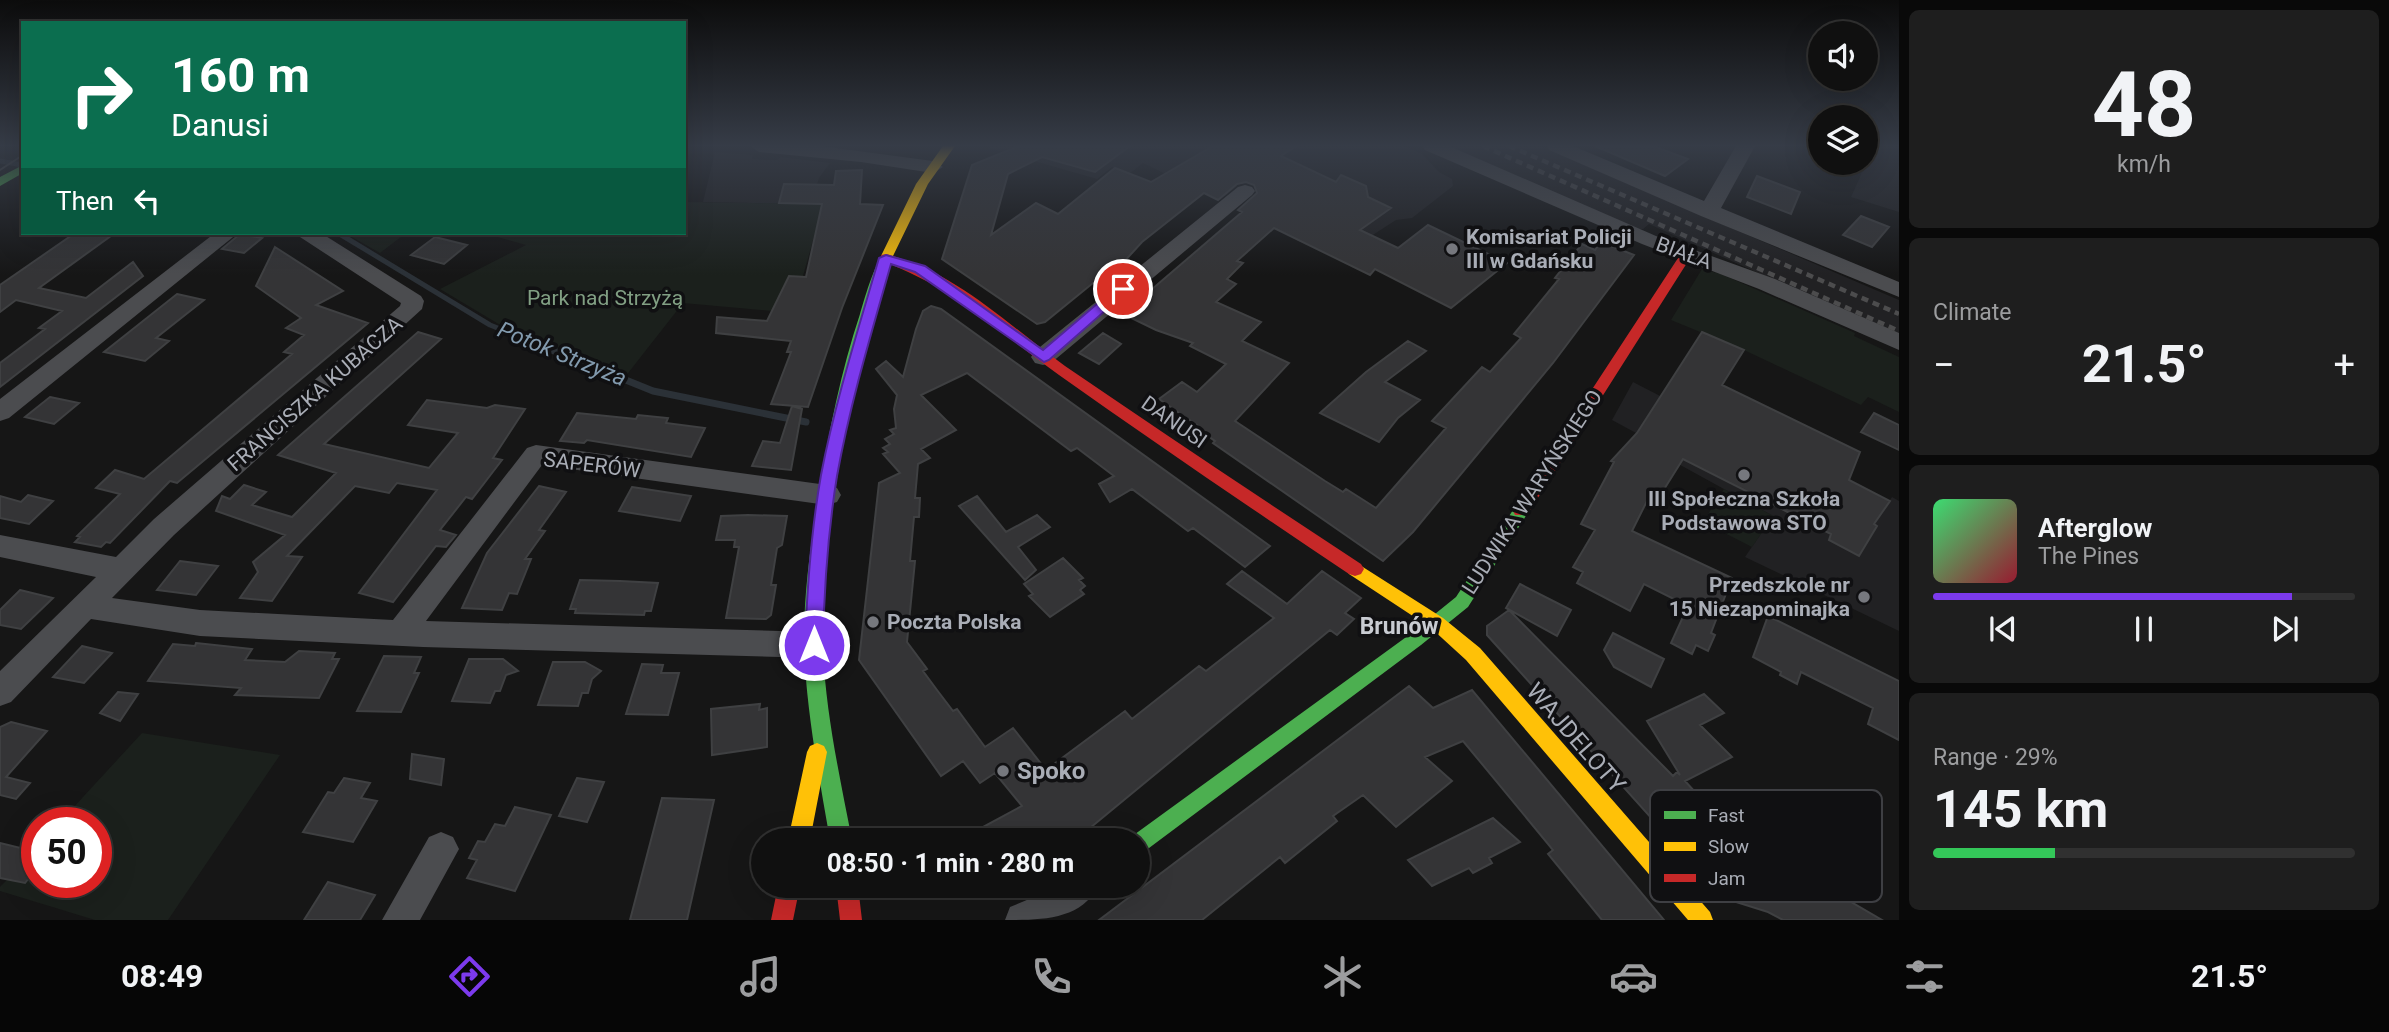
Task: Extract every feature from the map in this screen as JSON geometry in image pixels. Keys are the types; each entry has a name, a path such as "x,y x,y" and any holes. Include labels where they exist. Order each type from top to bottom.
{"street":[{"path":"839,828 821,733 814,645 815,591 827,495 846,396 886,258 920,189"},
{"name":"BIAŁA","path":"1532,189 1686,255 1767,284 1899,342"},
{"path":"1656,189 1899,290"},
{"path":"1709,212 1722,189"},
{"path":"1044,357 1140,274 1245,191"},
{"path":"0,412 225,235"},
{"name":"FRANCISZKA KUBACZA","path":"0,692 164,527 411,309 413,301 310,235"},
{"name":"LUDWIKA WARYŃSKIEGO","path":"1150,835 1462,602 1686,255"},
{"name":"DANUSI","path":"886,258 920,269 1277,518 1437,623"},
{"name":"SAPERÓW","path":"400,633 536,455 827,495"},
{"path":"0,546 121,570"},
{"path":"84,606 200,622 400,633 814,645"},
{"name":"WAJDELOTY","path":"1437,623 1473,654 1650,860"},
{"path":"801,828 821,733"},
{"path":"400,920 441,849"},
{"path":"782,920 787,898"},
{"path":"848,898 851,920"},
{"path":"1023,920 1047,910 1064,898"},
{"name":"WAJDELOTY","path":"1687,902 1702,920"}],"shaded area":[{"path":"706,189 816,189 811,204 703,202"},
{"path":"1196,189 1233,189 1225,196 1218,192 1211,196"},
{"path":"1294,189 1449,189 1412,218 1396,220 1365,240"},
{"path":"1544,189 1640,189 1899,300 1899,336 1649,224 1643,229 1637,229"},
{"path":"1855,189 1899,189 1899,212 1851,197"},
{"path":"1633,382 1883,511 1892,497 1899,501 1899,631 1745,557 1773,516 1633,439 1636,433 1612,420"}],"green space":[{"name":"Park nad Strzyżą","path":"686,202 823,204 803,276 789,276 773,311 683,303 625,377 502,326 440,289 526,245 490,235 686,235"},
{"path":"348,235 403,235 380,253"},
{"path":"1702,269 1721,274 1855,333 1854,336 1899,357 1899,412 1868,397 1861,405 1744,350 1671,320"},
{"path":"1724,489 1773,516 1752,547 1703,522"},
{"path":"142,733 280,755 168,920 95,920 23,898 112,898 112,807 74,807"},
{"path":"21,874 21,897 0,891 0,887 8,879"}],"building":[{"path":"783,189 861,189 860,204 883,205 842,308 808,407 771,404 791,352 787,352 791,341 716,333 717,317 767,321 789,276 806,277 822,204 779,203"},
{"path":"964,189 1004,189 991,235 1036,203 1058,214 1089,189 1231,189 1218,200 1204,193 1142,242 1122,264 1097,284 1093,283 1045,322 1037,324 942,259"},
{"path":"1255,189 1367,189 1368,197 1391,208 1360,230 1398,248 1428,225 1507,263 1451,308 1375,269 1370,275 1274,228 1237,261 1243,263 1227,279 1236,284 1216,302 1261,322 1242,341 1289,363 1235,421 1325,481 1343,492 1346,489 1376,508 1446,428 1432,421 1482,367 1490,372 1521,338 1514,334 1559,279 1555,278 1582,244 1595,250 1601,242 1634,255 1553,363 1413,532 1383,561 1213,443 1215,441 1196,428 1198,426 1159,399 1182,382 1197,392 1226,364 1190,346 1193,343 1156,330 1123,314 1242,212 1238,210 1257,193"},
{"path":"1751,189 1792,189 1800,192 1791,214 1747,197"},
{"path":"1861,216 1889,227 1872,247 1843,235"},
{"path":"72,235 112,235 39,288 86,298 133,262 143,276 0,387 0,363 45,329 39,328 62,311 16,300 0,312 0,285"},
{"path":"239,235 262,238 244,253 222,249"},
{"path":"435,237 467,245 444,264 411,255"},
{"path":"275,247 343,291 316,305 368,323 177,483 170,481 110,543 106,542 101,547 75,542 80,537 77,536 120,494 96,488 115,470 144,479 292,354 284,352 304,335 286,328 301,318 256,286"},
{"path":"177,294 204,300 156,338 169,341 145,361 104,352"},
{"path":"931,306 941,309 1270,546 1245,567 1193,528 1188,531 1132,489 1110,502 1099,484 1114,476 1077,448 1071,451 967,373 921,395 956,430 921,449 930,458 918,464 915,498 920,498 919,517 914,517 910,561 915,561 907,642 927,669 923,671 937,690 953,711 957,709 985,747 1013,728 1046,770 1125,711 1132,719 1199,666 1206,671 1274,618 1227,584 1242,571 1287,604 1322,571 1361,598 1345,613 1354,619 1337,635 1330,630 1090,828 981,828 1022,806 995,773 980,783 963,761 941,776 859,660 879,483 900,473 883,454 888,452 883,448 890,444 885,439 894,434 890,430 896,428 894,409 897,395 876,369 886,361 903,377 923,311"},
{"path":"418,332 441,339 324,444 429,468 458,433 408,425 427,400 487,408 495,405 525,409 493,458 502,460 472,499 466,497 440,530 456,535 446,547 436,546 393,602 359,593 437,490 397,483 389,493 355,486 287,556 302,557 272,601 240,598 258,572 253,562 285,535 216,511 222,496 230,499 244,485 266,492 252,505 292,517 336,473 278,455"},
{"path":"1702,332 1744,350 1722,385 1860,452 1849,480 1890,501 1874,524 1877,526 1859,556 1829,540 1831,534 1683,459 1658,499 1650,495 1632,531 1732,578 1711,633 1715,635 1708,651 1696,645 1692,654 1671,643 1688,606 1644,584 1630,611 1577,583 1583,572 1573,567 1595,530 1581,524 1614,462 1611,461 1637,433"},
{"path":"1103,333 1121,344 1099,364 1079,353"},
{"path":"1408,341 1426,351 1385,382 1420,400 1398,418 1379,442 1320,413 1366,372"},
{"path":"50,397 79,403 54,424 25,417"},
{"path":"792,406 802,409 791,470 752,466 763,441 780,443"},
{"path":"577,413 636,419 638,415 668,418 666,423 705,428 691,457 587,440 584,443 560,441"},
{"path":"1874,413 1899,425 1899,450 1861,432"},
{"path":"539,486 566,492 539,530 545,531 525,559 531,559 517,594 509,593 502,610 462,608 487,553"},
{"path":"632,487 691,496 680,521 619,511"},
{"path":"28,495 53,501 29,524 0,518 0,496 21,502"},
{"path":"977,496 1006,532 1037,515 1050,527 1018,547 1036,570 1025,580 959,506"},
{"path":"721,516 787,516 782,545 777,548 771,585 776,585 771,615 766,619 726,618 739,547 734,547 735,540 716,540"},
{"path":"1063,558 1083,578 1079,580 1085,586 1080,590 1084,594 1050,617 1029,596 1033,594 1024,584"},
{"path":"180,561 218,566 196,595 157,590"},
{"path":"580,580 658,583 651,611 645,611 644,615 575,613 576,609 570,609"},
{"path":"1520,584 1571,610 1557,636 1506,608"},
{"path":"20,590 53,598 21,629 0,625 0,610"},
{"path":"1509,610 1673,776 1677,772 1680,775 1647,721 1704,694 1724,713 1700,725 1732,757 1685,781 1693,790 1650,790 1650,817 1487,635 1487,626"},
{"path":"1768,616 1899,681 1899,740 1868,724 1873,708 1801,672 1797,684 1753,657"},
{"path":"1613,633 1664,659 1651,687 1614,667 1604,650"},
{"path":"196,643 252,649 245,660 285,662 299,651 335,653 332,659 339,659 319,698 235,695 241,688 148,681 173,644 195,646"},
{"path":"82,646 112,653 84,683 53,677"},
{"path":"384,656 421,657 414,673 419,673 401,712 357,711"},
{"path":"469,659 503,659 518,671 506,675 500,691 495,691 490,703 452,701"},
{"path":"553,662 585,662 601,671 592,679 588,693 582,693 578,706 538,705"},
{"path":"642,664 663,665 661,673 679,673 668,715 626,714"},
{"path":"1409,686 1433,708 1472,690 1664,920 1602,920 1548,854 1553,850 1463,741 1425,757 1452,781 1396,827 1363,795 1333,816 1337,821 1285,863 1280,857 1202,920 1099,920 1128,898 1150,898 1150,882"},
{"path":"118,692 138,694 120,721 100,713"},
{"path":"760,704 759,710 767,708 767,747 712,755 711,709"},
{"path":"11,722 47,731 6,777 30,783 16,799 0,795 0,727"},
{"path":"412,754 444,759 441,785 410,779"},
{"path":"344,778 370,783 361,798 377,801 353,842 303,832 328,792 334,793"},
{"path":"577,778 604,782 587,822 559,816"},
{"path":"662,798 714,800 687,920 630,920"},
{"path":"515,807 551,815 515,891 467,878 477,860 469,858 478,841 485,842 495,824 505,826"},
{"path":"1493,818 1520,842 1489,858 1492,863 1473,873 1469,868 1432,886 1408,860"},
{"path":"0,843 21,848 21,882 0,878"},
{"path":"328,882 375,895 360,920 304,920"},
{"path":"1736,902 1851,902 1882,920 1783,920 1768,912"}],"waterway":[{"name":"Potok Strzyża","path":"341,235 490,325 553,350"},
{"name":"Potok Strzyża","path":"549,349 653,391 806,422"}],"railway":[{"path":"1580,189 1899,331"},
{"path":"1609,189 1899,314"}],"traffic: fast":[{"path":"839,828 818,706 814,596 824,513 841,415 856,350 887,256"},
{"path":"1150,835 1415,640 1462,602 1521,511"}],"traffic: slow":[{"path":"887,256 920,189"},
{"path":"1355,569 1437,623 1473,654 1650,860"},
{"path":"801,828 817,752"},
{"path":"1687,902 1702,920"}],"traffic: jam":[{"path":"1521,511 1686,255"},
{"path":"886,258 910,266 954,290 1093,392 1355,569"},
{"path":"782,920 787,898"},
{"path":"848,898 851,920"}],"place":[{"name":"Komisariat Policji III w Gdańsku","path":"1452,249"},
{"name":"III Społeczna Szkoła Podstawowa STO","path":"1744,475"},
{"name":"Przedszkole nr 15 Niezapominajka","path":"1864,597"},
{"name":"Poczta Polska","path":"873,622"},
{"name":"Spoko","path":"1003,771"}],"district":[{"name":"Brunów","path":"1399,626"}],"route":[{"path":"814,645 815,591 829,477 851,376 886,258 920,269 1044,357 1123,289"}]}
